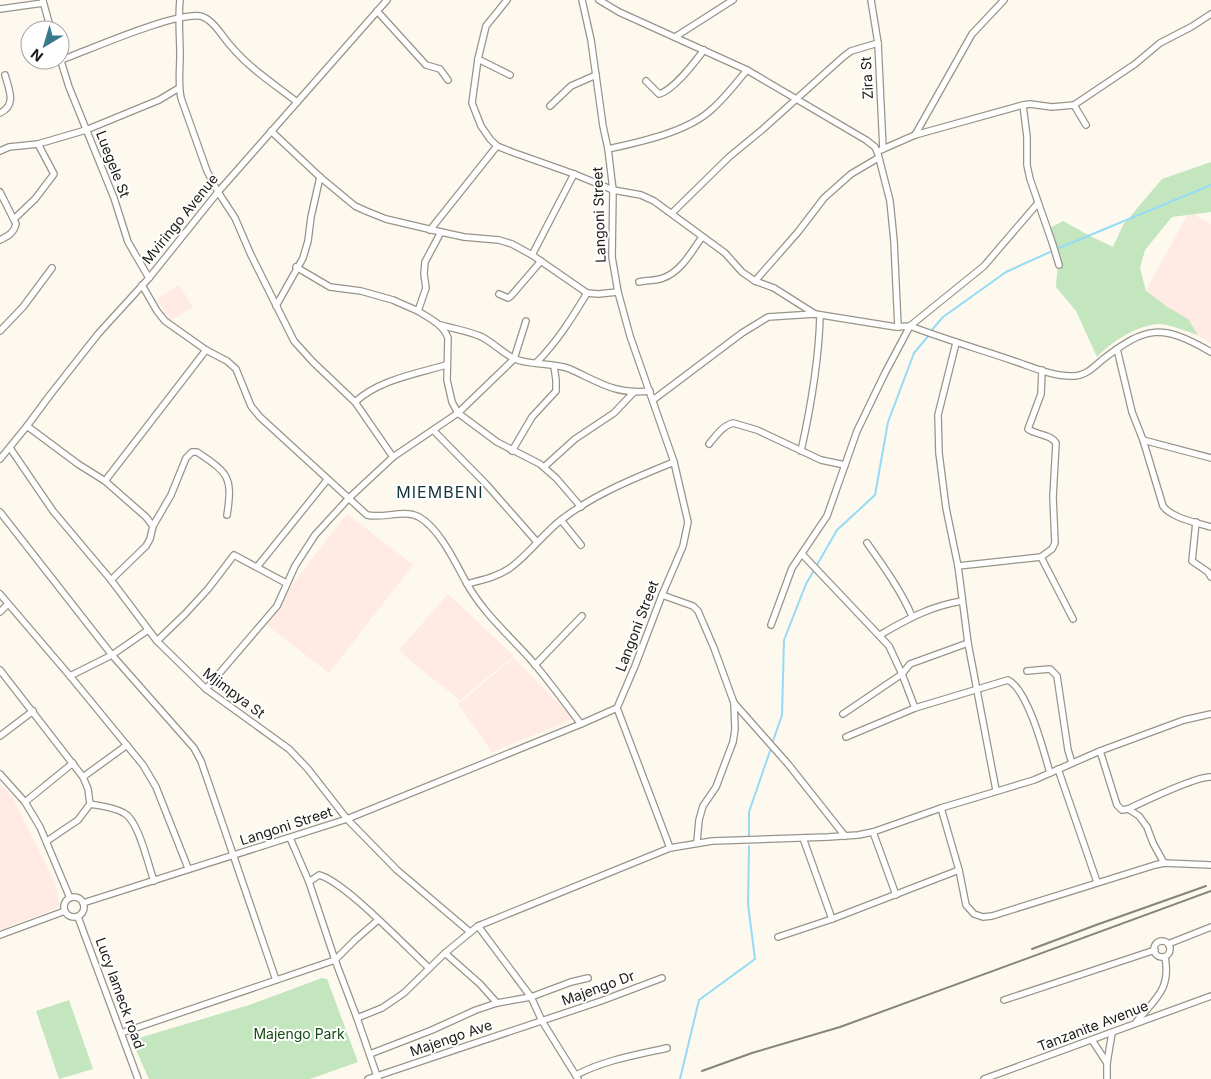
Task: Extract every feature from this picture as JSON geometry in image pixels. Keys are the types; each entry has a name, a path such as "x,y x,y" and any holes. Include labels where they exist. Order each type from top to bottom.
{"street":[{"path":"180,0 178,18 179,88 207,171 235,218 251,256 294,341 355,402 393,457"},
{"name":"Mviringo Avenue","path":"0,459 98,334 149,278 271,130 387,0"},
{"path":"507,0 486,26 478,59 472,103 481,126 497,146 613,190 641,195 654,201 725,253 742,272 755,281 774,288 818,314"},
{"name":"Langoni Street","path":"83,903 154,881 188,868 234,856 347,819 616,708 635,666 683,546 688,522 674,462 630,336 618,292 612,257 613,190 608,148 602,126 596,74 582,0"},
{"path":"599,0 619,12 747,70 875,147 890,201 898,327"},
{"path":"675,37 733,0"},
{"name":"Zira St","path":"871,0 878,43 883,148"},
{"path":"915,135 972,34 1004,0"},
{"path":"0,9 43,1 48,20"},
{"path":"377,11 420,59 429,66 440,69 448,80"},
{"path":"755,281 798,232 824,198 851,174 878,156 883,148 915,135 1023,105 1059,107 1074,105 1129,68 1160,43 1192,27 1211,14"},
{"path":"70,55 154,25 178,18 200,16 207,19 250,66 297,102"},
{"path":"672,213 729,157 851,51 878,43"},
{"path":"646,81 656,92 663,94 676,83 704,50"},
{"path":"478,59 510,75"},
{"name":"Luegele St","path":"64,70 114,198 128,242 149,278"},
{"path":"608,148 643,142 704,116 720,102 747,70"},
{"path":"550,106 571,86 596,74"},
{"path":"0,113 10,105 5,75"},
{"path":"0,151 9,147 38,144 86,130 159,100 179,88"},
{"path":"1023,105 1028,137 1027,165 1030,179 1054,245 1059,266"},
{"path":"1074,105 1086,126"},
{"path":"271,130 320,177 355,206 366,212 430,230 464,237 498,240 512,244 532,255 587,293 618,292"},
{"path":"14,219 35,199 54,174 38,144"},
{"path":"430,230 497,146"},
{"path":"532,255 574,174"},
{"path":"276,306 302,258 308,241 320,177"},
{"path":"0,192 16,224 11,234 0,240"},
{"path":"771,625 792,568 827,516 857,431 910,326 984,266 1038,203"},
{"path":"418,311 426,288 425,262 441,232"},
{"path":"639,282 663,278 675,272 685,262 702,237"},
{"path":"499,294 508,298 511,296 541,261"},
{"path":"0,331 23,306 52,268"},
{"path":"296,268 330,287 361,291 393,300 418,311 441,325 473,333 514,359 568,368 602,385 634,392 650,391"},
{"path":"142,285 156,311 165,321 206,350 227,361 236,369 251,406 260,417 348,500 367,515 376,517 409,514 419,517 429,525 441,539 484,610 535,665 581,724"},
{"path":"536,362 548,351 565,329 587,293"},
{"path":"801,451 808,422 817,364 818,314"},
{"path":"653,400 742,332 768,317 818,314 898,327 910,326 956,343 1042,370 1070,376 1084,374 1138,336 1164,332 1185,337 1211,352"},
{"path":"206,689 277,606 295,566 315,535 393,457 458,413 514,359 526,321"},
{"path":"441,325 448,338 447,380 452,402 458,413 486,435 512,451 540,464 556,478 581,507"},
{"path":"956,343 938,415 937,434 946,508 958,566 968,643 976,689 986,728 996,790"},
{"path":"1117,349 1132,412 1143,440 1162,506 1165,510 1175,515 1211,528"},
{"path":"105,480 206,350"},
{"path":"355,402 366,392 378,385 446,365"},
{"path":"512,451 532,417 556,390 554,366"},
{"path":"958,566 1041,557 1052,549 1055,543 1053,498 1056,443 1052,438 1028,429 1041,394 1042,370"},
{"path":"544,468 575,439 614,413 634,392"},
{"path":"709,444 721,430 728,424 733,423 758,430 821,460 845,465"},
{"path":"27,426 78,464 105,480 146,517 153,526"},
{"path":"434,431 486,484 537,542"},
{"path":"1143,440 1211,458"},
{"name":"Mjimpya St","path":"10,448 53,511 111,580 157,641 206,689 289,749 308,769 347,819 406,880 470,932"},
{"path":"111,580 146,546 153,526 171,495 186,458 192,452 197,452 225,473 229,481 230,499 227,515"},
{"path":"467,584 494,577 511,567 561,520 581,507 637,477 674,462"},
{"path":"257,566 327,480"},
{"path":"0,512 112,655 194,748 201,761 276,980"},
{"path":"561,520 580,545"},
{"path":"1196,522 1192,560 1208,572 1211,577"},
{"path":"867,543 891,576 912,616"},
{"path":"802,554 889,646 915,708"},
{"path":"157,641 197,601 234,555 286,583"},
{"path":"1041,557 1073,619"},
{"path":"0,594 143,765 156,787 188,868"},
{"path":"662,595 693,606 698,611 734,703 735,729 733,742 716,787 703,806 699,820 697,842"},
{"path":"880,635 912,616 934,607 962,601"},
{"path":"0,612 8,604"},
{"path":"535,665 582,616"},
{"path":"70,676 112,655 148,630"},
{"path":"843,714 902,674 910,664 968,643"},
{"path":"1027,671 1050,669 1057,676 1068,750 1072,763"},
{"path":"0,670 73,763 83,777 88,789 90,804 78,820 47,841"},
{"path":"846,737 915,708 1008,680 1026,705 1037,726 1050,773"},
{"path":"734,703 788,764 845,836"},
{"path":"616,708 670,848"},
{"path":"0,736 33,711"},
{"path":"357,1018 382,1008 404,993 445,953 478,926 670,848 697,842 845,836 872,832 996,790 1034,780 1100,751 1184,720 1211,714"},
{"path":"83,777 127,745"},
{"path":"1100,751 1117,805 1122,810 1171,790 1211,777"},
{"path":"25,802 73,763"},
{"path":"1058,769 1097,882"},
{"path":"0,774 25,802 47,841 70,898"},
{"path":"90,804 113,808 126,813 134,822 154,881"},
{"path":"941,808 959,870 966,906 974,914 983,917 992,916 1097,882 1164,864 1211,865"},
{"path":"1128,809 1139,816 1147,827 1164,864"},
{"path":"872,832 896,895"},
{"path":"290,838 309,882 334,960 357,1018 377,1078"},
{"path":"803,838 832,919"},
{"path":"778,937 832,919 959,870"},
{"path":"309,882 318,876 330,880 378,920 429,968"},
{"path":"76,897 83,903 84,909 78,917 68,915 65,911 66,901 70,898 76,897"},
{"path":"0,934 65,911"},
{"name":"Lucy lameck road","path":"78,917 138,1079"},
{"path":"122,1033 334,960 378,920"},
{"path":"478,926 531,997 542,1021 577,1077 590,1068 622,1058 667,1048"},
{"path":"1165,957 1158,956 1155,950 1159,942 1168,944 1211,927"},
{"path":"1165,957 1170,952 1168,944"},
{"path":"1004,1000 1155,950"},
{"path":"445,953 480,984 497,1003"},
{"path":"1136,1022 1163,988 1168,970 1165,957"},
{"path":"370,1054 432,1030 476,1010 497,1003 531,997 571,982 588,978"},
{"name":"Majengo Dr","path":"542,1021 662,978"},
{"name":"Tanzanite Avenue","path":"984,1079 1211,996"},
{"name":"Majengo Ave","path":"368,1079 377,1078 542,1021"},
{"path":"1107,1079 1107,1063 1112,1033"},
{"path":"1092,1040 1107,1063"}],"shaded area":[{"path":"1189,212 1211,224 1211,343 1186,329 1142,298"},
{"path":"179,285 193,307 170,321 157,299"},
{"path":"347,514 413,565 329,673 263,622"},
{"path":"448,594 514,656 460,700 399,650"},
{"path":"514,658 574,719 492,752 458,704"},
{"path":"0,785 13,798 55,882 60,907 0,930"}],"green space":[{"path":"1211,162 1211,212 1172,217 1145,250 1140,268 1146,291 1188,319 1198,335 1168,325 1151,325 1125,335 1097,357 1076,311 1056,287 1058,260 1050,228 1063,221 1113,247 1123,225 1162,179"},
{"name":"Majengo Park","path":"322,978 327,979 358,1062 310,1079 149,1079 134,1046 139,1038 249,1005"},
{"path":"69,1000 93,1069 59,1079 36,1011"}],"waterway":[{"path":"1059,248 1211,185"},
{"path":"931,331 943,317 1006,272 1050,252"},
{"path":"773,741 782,715 784,640 806,584 837,530 875,495 888,422 914,353 929,335"},
{"path":"749,836 749,812 770,751"},
{"path":"680,1079 699,1000 755,959 748,904 749,846"}],"railway":[{"path":"1032,949 1206,886"},
{"path":"702,1071 752,1053 840,1027 1211,891"}],"district":[{"name":"MIEMBENI","path":"440,492"}]}
